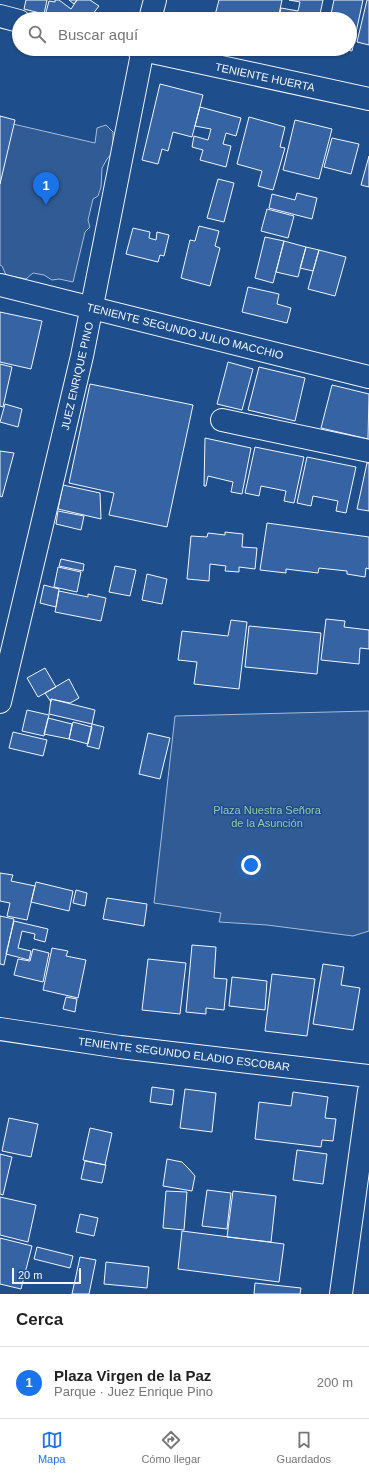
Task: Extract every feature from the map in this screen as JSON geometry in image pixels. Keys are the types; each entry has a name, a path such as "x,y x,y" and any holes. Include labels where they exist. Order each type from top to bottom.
{"street":[{"path":"152,12 155,0"},
{"path":"0,16 12,19"},
{"name":"JUEZ ENRIQUE PINO","path":"0,702 82,356 141,56"},
{"name":"TENIENTE HUERTA","path":"174,56 369,99"},
{"name":"TENIENTE SEGUNDO JULIO MACCHIO","path":"0,285 369,377"},
{"path":"222,420 369,451"},
{"name":"TENIENTE SEGUNDO ELADIO ESCOBAR","path":"0,1029 120,1047 369,1076"},
{"path":"341,1294 369,1090"}],"shaded area":[{"path":"0,121 95,143 97,128 106,125 113,132 113,152 102,168 101,187 98,196 93,199 88,220 90,227 85,232 73,282 59,279 52,280 44,275 33,273 26,279 6,275 2,266 0,265"},
{"name":"Plaza Nuestra Señora de la Asunción","path":"369,711 369,931 353,936 267,925 219,922 221,913 154,903 175,716"}],"building":[{"path":"26,0 47,0 44,12 36,12 24,9"},
{"path":"55,0 59,0 71,9 77,0 90,0 99,6 94,12 46,12 49,1 55,2"},
{"path":"69,0 77,0 74,4"},
{"path":"219,0 282,0 279,12 216,12"},
{"path":"289,0 323,0 320,12 280,12 281,8 298,11 300,2"},
{"path":"334,0 363,0 357,28 357,12 331,12"},
{"path":"367,0 369,0 369,45 357,42"},
{"path":"160,84 203,95 192,137 173,132 168,151 162,149 158,164 142,160"},
{"path":"200,107 241,118 236,136 226,133 223,144 231,146 226,167 200,160 203,150 192,147 194,136 208,140 211,129 195,126"},
{"path":"0,116 15,120 0,184"},
{"path":"249,117 285,127 280,147 285,148 273,190 258,186 262,171 237,164"},
{"path":"295,120 332,129 319,179 283,170"},
{"path":"332,138 359,144 351,174 324,167"},
{"path":"369,156 369,187 361,185"},
{"path":"218,179 234,183 224,222 207,218"},
{"path":"297,193 317,198 312,219 269,208 272,194 295,200"},
{"path":"267,209 294,216 288,238 261,231"},
{"path":"199,226 219,231 215,246 220,248 210,286 181,278 190,240 195,241"},
{"path":"133,228 150,232 149,238 156,240 157,232 169,235 164,256 160,255 158,262 126,254"},
{"path":"265,237 284,241 273,283 255,278"},
{"path":"284,241 306,247 298,277 276,272"},
{"path":"306,247 319,250 313,271 300,268"},
{"path":"319,250 346,257 335,296 308,289"},
{"path":"248,287 279,294 277,304 291,308 287,323 242,312"},
{"path":"0,312 42,321 31,369 0,362"},
{"path":"228,362 253,369 242,410 217,404"},
{"path":"0,364 12,367 3,407 0,406"},
{"path":"259,367 305,378 295,421 248,410"},
{"path":"90,384 193,405 167,527 109,515 114,493 69,483"},
{"path":"332,385 369,394 368,439 321,428"},
{"path":"5,404 22,409 18,427 0,422"},
{"path":"205,438 251,448 242,494 231,492 233,482 208,476 206,486 204,486"},
{"path":"255,447 304,457 294,503 284,501 286,491 261,486 259,496 245,493"},
{"path":"0,451 14,453 2,497 0,496"},
{"path":"307,457 356,467 346,513 336,511 338,501 313,496 311,506 297,503"},
{"path":"367,463 369,463 369,511 357,509"},
{"path":"63,485 100,493 101,519 58,509"},
{"path":"58,511 84,516 81,530 56,524"},
{"path":"267,523 369,537 369,569 366,568 365,577 347,574 347,571 319,568 318,573 286,569 286,573 260,570"},
{"path":"225,532 243,534 242,547 257,548 255,569 239,567 239,572 225,571 226,566 210,564 209,581 187,579 191,536 207,537 208,533 225,535"},
{"path":"61,559 84,564 83,571 59,566"},
{"path":"115,566 136,570 130,596 109,592"},
{"path":"58,567 81,572 77,592 54,587"},
{"path":"147,574 167,579 162,604 142,600"},
{"path":"44,585 59,589 56,607 40,603"},
{"path":"59,591 88,597 88,594 106,598 101,621 55,612"},
{"path":"326,619 345,621 344,627 369,630 369,649 360,648 359,664 321,660"},
{"path":"231,620 247,622 239,689 194,684 197,662 178,660 182,631 228,636"},
{"path":"249,626 321,633 317,674 245,667"},
{"path":"45,668 56,687 38,697 27,678"},
{"path":"69,679 79,698 70,703 51,699 51,702 45,693"},
{"path":"51,699 95,710 92,724 49,714"},
{"path":"27,710 49,715 44,736 22,731"},
{"path":"48,718 72,724 69,739 44,734"},
{"path":"73,722 92,727 88,744 69,739"},
{"path":"92,724 104,727 99,749 87,746"},
{"path":"13,732 47,740 43,756 9,748"},
{"path":"148,733 170,738 160,779 139,774"},
{"path":"0,873 13,875 11,881 35,886 27,920 7,916 10,903 0,901"},
{"path":"36,882 73,891 69,911 31,902"},
{"path":"76,890 87,893 85,906 73,903"},
{"path":"107,898 147,904 144,926 103,919"},
{"path":"0,916 14,919 4,965 0,964"},
{"path":"14,921 48,929 45,942 34,939 35,934 22,931 18,948 31,951 29,960 6,954"},
{"path":"192,945 216,947 214,978 227,979 224,1010 206,1008 206,1014 186,1012"},
{"path":"52,948 68,951 66,956 86,960 78,998 43,990"},
{"path":"33,949 49,953 43,982 14,975 18,959 30,961"},
{"path":"148,959 186,963 180,1014 142,1010"},
{"path":"323,964 344,967 341,985 360,988 353,1030 313,1024"},
{"path":"272,974 315,979 307,1036 265,1031"},
{"path":"232,977 267,981 265,1010 229,1006"},
{"path":"66,997 77,999 75,1012 63,1009"},
{"path":"152,1087 174,1090 172,1105 150,1102"},
{"path":"185,1089 216,1093 212,1132 180,1128"},
{"path":"293,1092 328,1097 325,1118 336,1119 333,1141 322,1140 321,1147 255,1139 259,1102 291,1106"},
{"path":"9,1118 38,1124 31,1157 2,1151"},
{"path":"90,1128 112,1133 105,1165 83,1160"},
{"path":"297,1150 327,1154 323,1184 293,1180"},
{"path":"0,1154 12,1157 3,1195 0,1194"},
{"path":"167,1159 182,1162 195,1176 192,1191 163,1186"},
{"path":"85,1161 106,1165 102,1183 81,1179"},
{"path":"207,1190 231,1193 227,1229 202,1226"},
{"path":"166,1191 187,1192 184,1230 163,1228"},
{"path":"233,1191 276,1196 271,1242 227,1237"},
{"path":"0,1197 36,1205 28,1242 0,1235"},
{"path":"80,1214 98,1218 94,1236 76,1232"},
{"path":"182,1231 284,1244 279,1282 178,1269"},
{"path":"0,1238 32,1246 21,1289 0,1284"},
{"path":"37,1247 73,1256 70,1268 34,1259"},
{"path":"80,1257 96,1260 89,1294 72,1294"},
{"path":"106,1262 149,1267 147,1288 104,1284"},
{"path":"255,1283 301,1288 300,1294 254,1294"}],"place":[{"name":"Plaza Virgen de la Paz","path":"46,205"}]}
